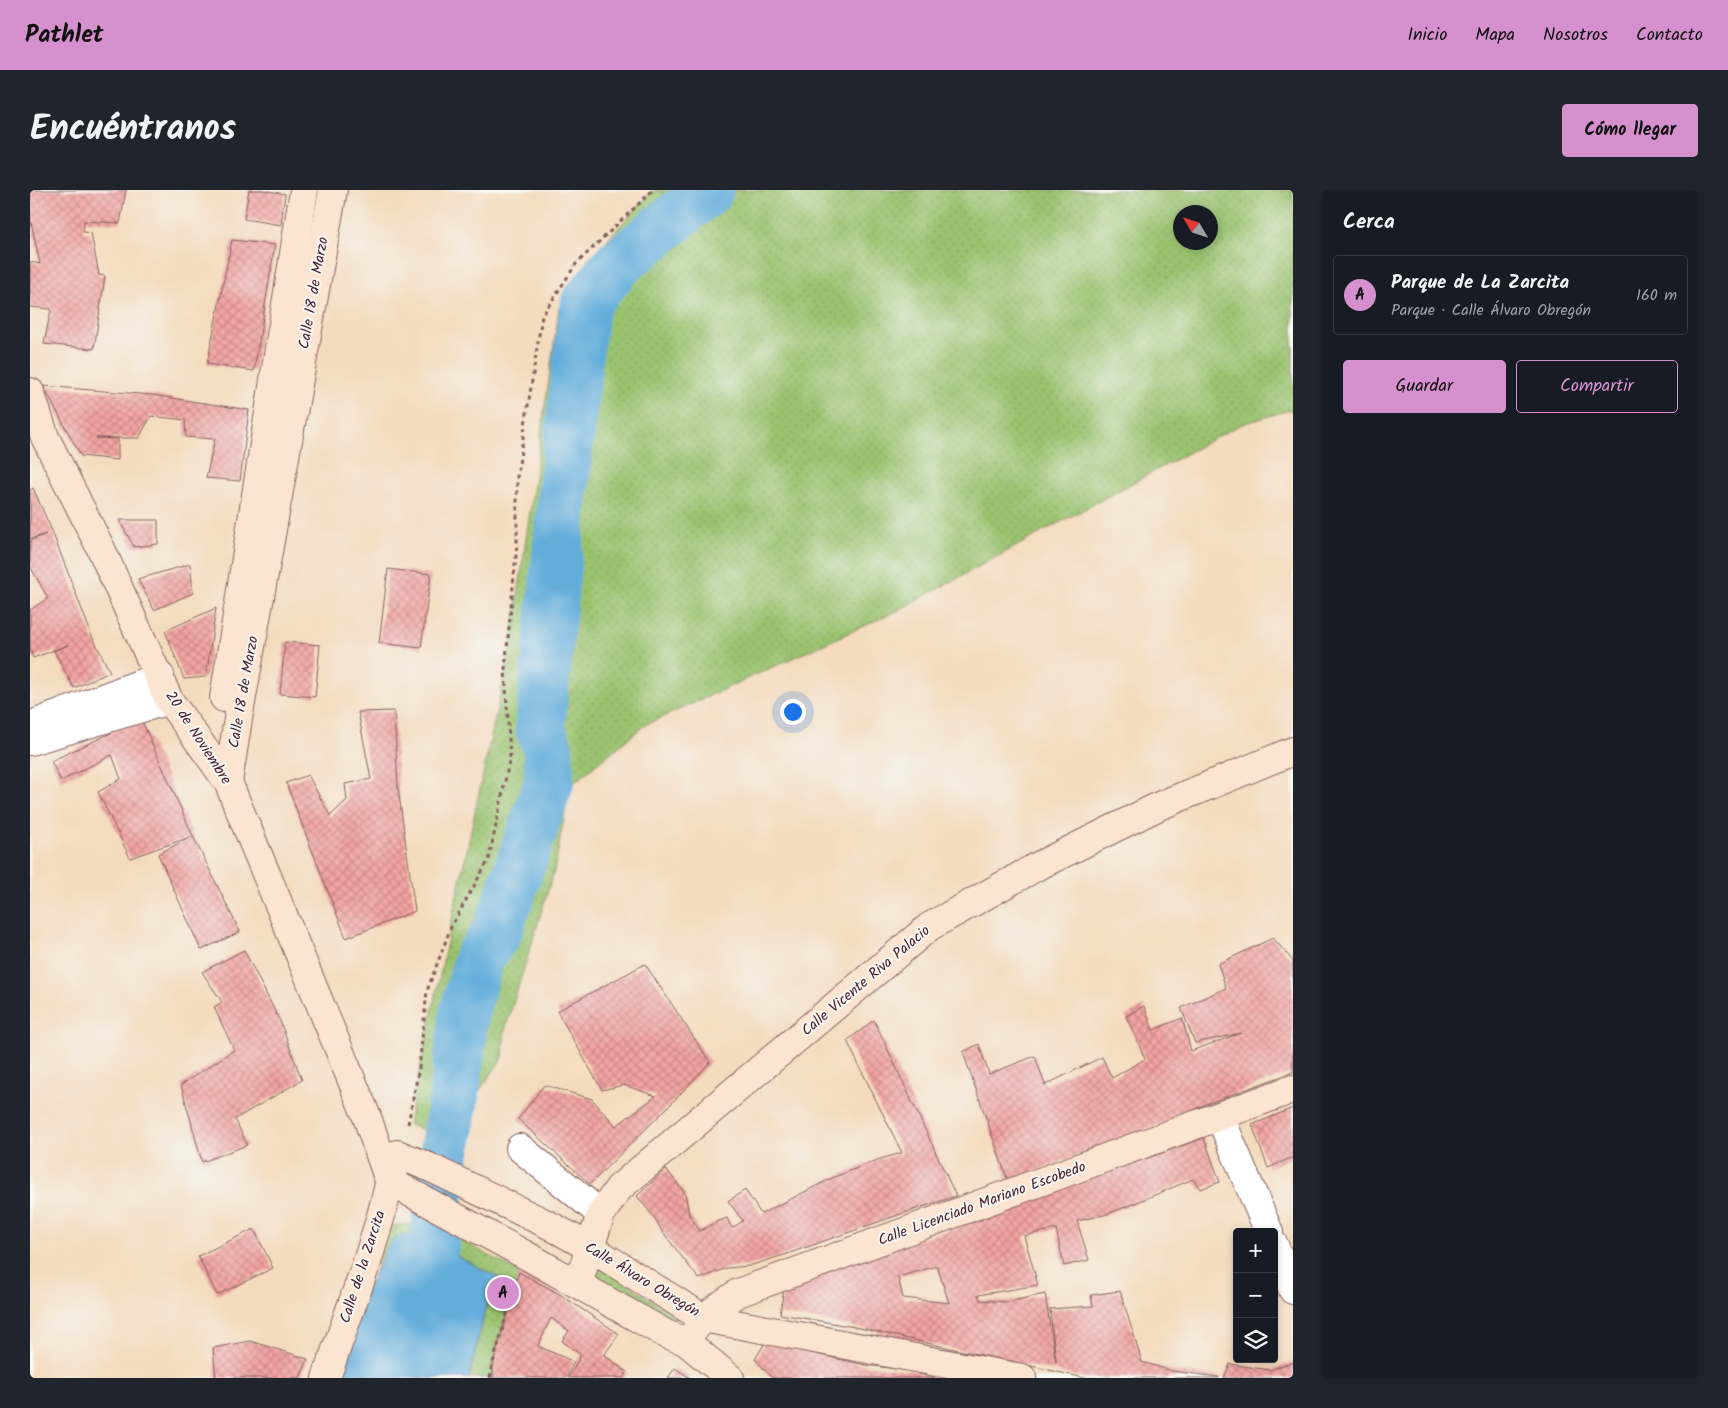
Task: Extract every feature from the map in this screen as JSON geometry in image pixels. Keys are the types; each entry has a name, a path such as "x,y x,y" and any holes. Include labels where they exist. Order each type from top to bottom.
{"main road":[{"name":"Calle 18 de Marzo","path":"228,782 224,694 304,190"},
{"name":"Calle 18 de Marzo","path":"228,782 332,190"},
{"name":"20 de Noviembre","path":"30,392 45,437 102,551 164,688 228,782 368,1117"},
{"name":"Calle Vicente Riva Palacio","path":"578,1284 589,1247 602,1214 619,1188 929,927 1036,866 1159,806 1293,751"},
{"name":"Calle Licenciado Mariano Escobedo","path":"685,1341 703,1318 738,1293 1293,1089"},
{"path":"368,1117 397,1154"},
{"path":"368,1117 389,1181"},
{"name":"Calle Álvaro Obregón","path":"397,1154 429,1166 551,1226 589,1247 703,1318 1022,1378"},
{"name":"Calle de la Zarcita","path":"326,1378 368,1259 397,1154"},
{"name":"Calle Álvaro Obregón","path":"389,1181 666,1334 685,1341 730,1378"}],"street":[{"path":"30,726 57,714 164,688"},
{"path":"30,741 164,688"},
{"path":"30,711 57,714"},
{"path":"1220,1117 1266,1228"},
{"path":"520,1148 602,1214"},
{"path":"1278,1254 1293,1290"}],"path":[{"path":"408,1124 419,1068 428,991 451,927 489,858 510,757 506,669 517,544 517,478 542,316 576,264 654,190"},
{"path":"490,1378 516,1281"}],"green space":[{"path":"654,190 1293,190 1293,409 1239,425 899,610 645,725 570,786 554,871 505,1030 503,1057 470,1104 448,1140 408,1124 511,644 559,308 588,260"},
{"path":"419,1223 448,1233 519,1272 493,1363 493,1378 469,1378 486,1306 501,1279 422,1238 403,1234 374,1274 390,1226"},
{"path":"603,1267 678,1318 668,1320 603,1283 595,1276 593,1270"}],"water":[{"path":"403,1234 422,1238 501,1279 486,1306 469,1378 337,1378 366,1290 391,1241"}],"building":[{"path":"30,190 126,190 120,223 84,221 83,232 91,233 99,275 105,276 94,349 44,344 51,309 30,307 30,262 40,264 30,217"},
{"path":"249,190 263,190 285,194 281,225 244,219"},
{"path":"232,240 275,245 254,371 207,364"},
{"path":"43,386 152,395 249,410 240,481 206,478 215,439 186,437 185,420 151,416 139,438 96,438 118,439 118,460 81,456"},
{"path":"33,488 52,531 92,636 110,672 74,688 54,651 68,645 33,658 30,649 30,610 48,598 30,566 30,541 46,534 30,539 30,490"},
{"path":"119,520 158,520 158,544 134,547"},
{"path":"190,564 193,593 154,610 138,579"},
{"path":"388,569 431,574 421,648 379,643"},
{"path":"216,608 206,677 184,679 165,631"},
{"path":"285,642 320,645 315,697 280,694"},
{"path":"394,711 398,788 415,911 346,938 286,783 308,775 330,816 347,800 345,784 371,779 358,712"},
{"path":"141,719 193,836 130,858 98,792 121,779 112,755 61,781 51,761"},
{"path":"193,836 240,932 201,950 158,854"},
{"path":"1273,938 1293,961 1293,1072 1206,1104 1170,1121 1008,1181 963,1052 979,1044 989,1074 1035,1056 1045,1085 1102,1057 1112,1078 1145,1059 1126,1016 1144,1006 1153,1030 1182,1018 1191,1051 1241,1033 1195,1043 1181,1008 1226,988 1218,964"},
{"path":"244,950 280,1021 302,1080 235,1119 247,1145 202,1162 181,1085 234,1050 214,1007 222,1002 202,972"},
{"path":"645,964 710,1062 669,1106 590,1184 518,1119 544,1085 592,1099 616,1126 656,1096 624,1085 602,1090 557,1011"},
{"path":"874,1020 956,1196 787,1254 749,1266 727,1268 699,1279 637,1196 666,1169 685,1193 689,1215 700,1231 727,1218 732,1228 743,1221 728,1201 745,1190 761,1214 832,1178 880,1159 902,1153 847,1041"},
{"path":"1293,1108 1293,1157 1268,1168 1252,1125"},
{"path":"1204,1138 1220,1182 1200,1189 1193,1179 1104,1215 1077,1221 1089,1260 1064,1266 1056,1229 1024,1236 1038,1285 978,1295 980,1300 1007,1302 1045,1294 1056,1362 1050,1309 1093,1306 1091,1295 1120,1291 1142,1362 1172,1371 1219,1378 1085,1378 855,1327 780,1314 785,1282 980,1220 1015,1205","holes":["937,1266 949,1303 903,1298 898,1277"]},
{"path":"254,1229 273,1268 217,1295 198,1256"},
{"path":"519,1272 561,1295 619,1334 604,1355 627,1372 623,1378 568,1378 581,1355 562,1341 569,1331 551,1318 538,1346 574,1362 566,1378 493,1378 493,1363"},
{"path":"250,1341 308,1359 300,1378 216,1378 213,1348"},
{"path":"765,1343 866,1365 919,1372 919,1374 935,1378 772,1378 755,1359"},
{"path":"1293,1362 1293,1378 1224,1378 1230,1364 1270,1370"},
{"path":"675,1368 690,1378 668,1378"}],"waterway":[{"path":"435,1244 439,1190 457,1076 464,1013 479,958 497,932 549,782 548,749 540,727 562,504 579,348 586,302 619,263 709,190"}],"place":[{"name":"Parque de La Zarcita","path":"503,1293"}]}
